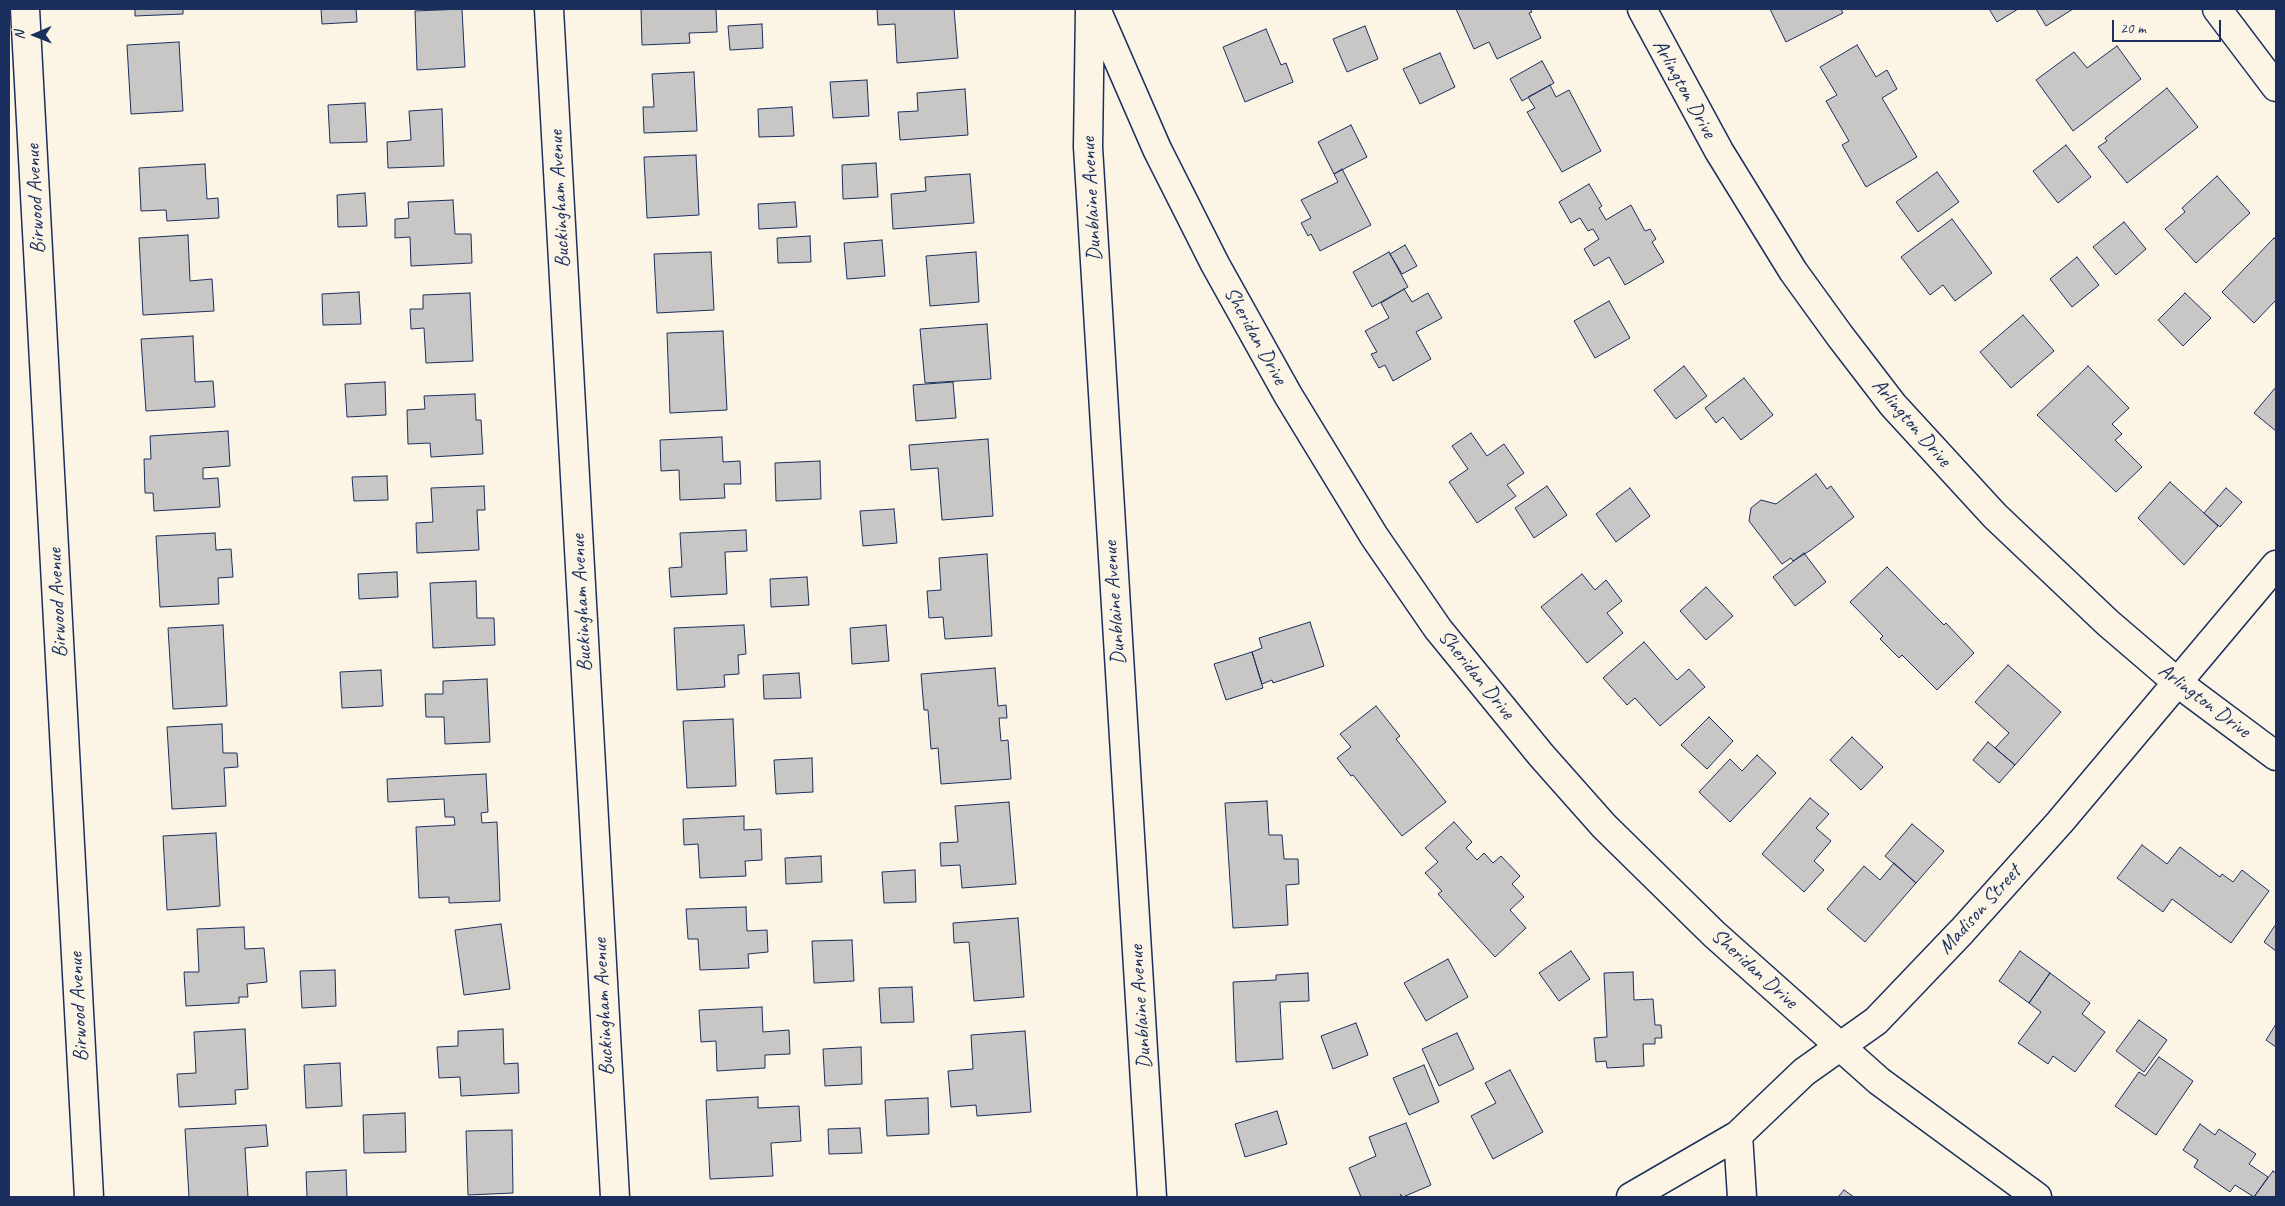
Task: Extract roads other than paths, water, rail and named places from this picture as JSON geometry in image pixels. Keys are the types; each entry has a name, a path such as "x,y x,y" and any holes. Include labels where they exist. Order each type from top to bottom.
{"street":[{"name":"Birwood Avenue","path":"25,9 89,1197"},
{"name":"Buckingham Avenue","path":"550,9 615,1197"},
{"name":"Dunblaine Avenue","path":"1090,9 1088,157 1152,1197"},
{"name":"Sheridan Drive","path":"1096,9 1157,149 1215,264 1288,395 1374,536 1438,629 1541,755 1604,826 1714,934 1879,1081 2037,1197"},
{"name":"Arlington Drive","path":"1642,9 1719,151 1793,271 1893,405 1995,516 2108,623 2178,683 2276,756"},
{"path":"2217,9 2276,87"},
{"name":"Madison Street","path":"1631,1197 1738,1136 1804,1072 1839,1045 1876,1021 1962,931 2060,822 2276,565"},
{"path":"1738,1136 1742,1197"}]}
